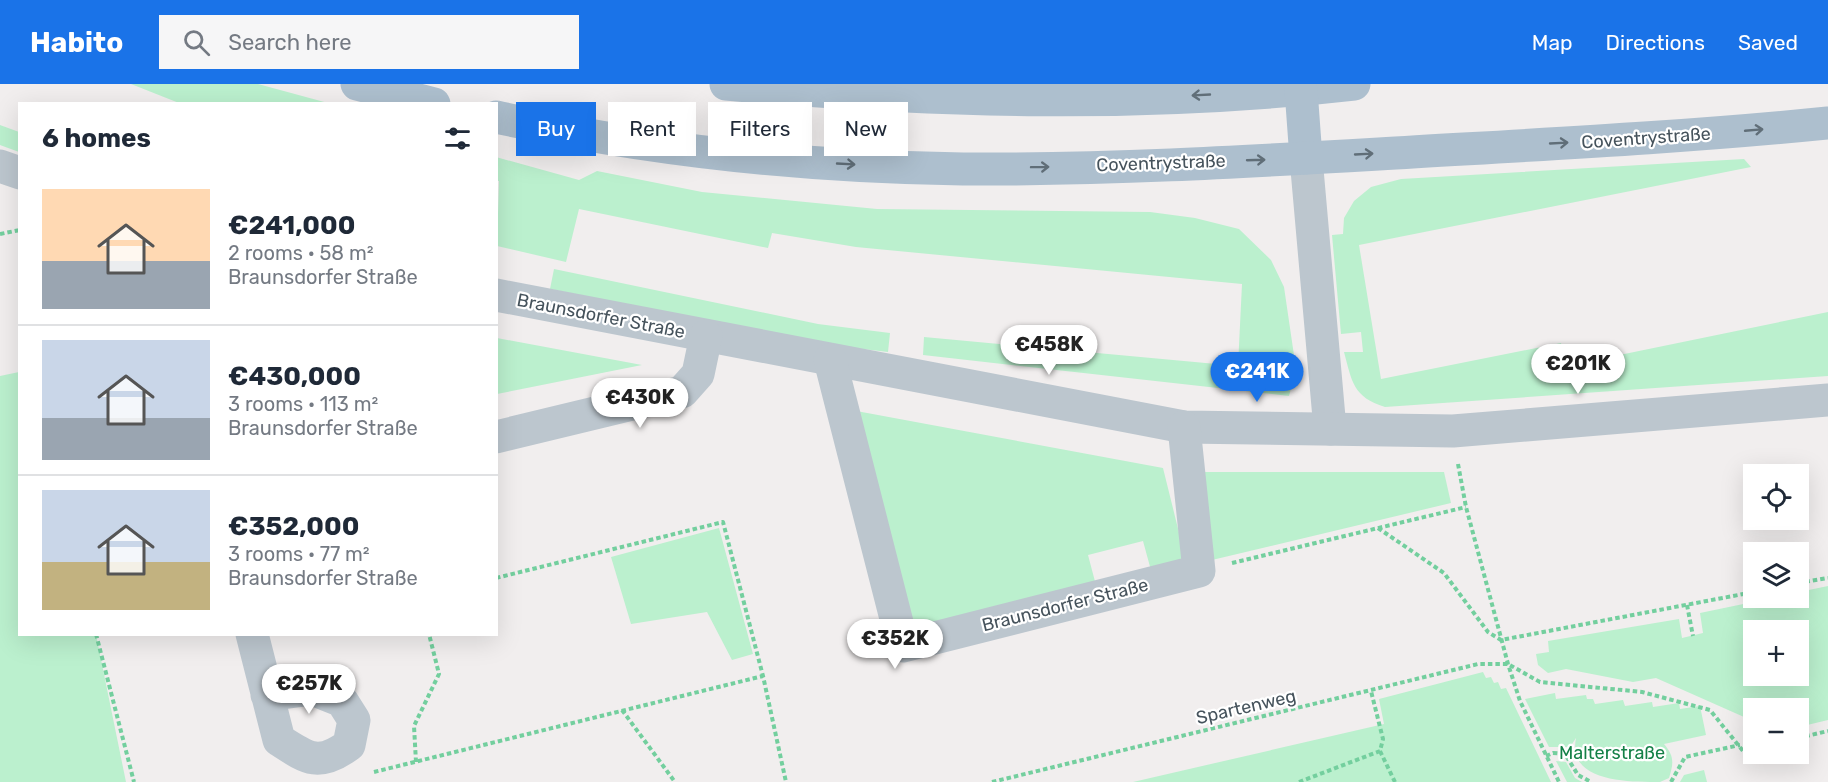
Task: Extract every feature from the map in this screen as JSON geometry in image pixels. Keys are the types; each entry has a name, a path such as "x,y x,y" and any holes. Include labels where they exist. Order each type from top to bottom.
{"main road":[{"path":"357,84 426,102"},
{"path":"726,84 961,100 1080,102 1301,90 1354,84"},
{"path":"1301,90 1306,158"},
{"name":"Coventrystraße","path":"498,117 558,130 700,152 849,164 963,169 1306,158 1746,131 1828,123"}],"street":[{"path":"1306,158 1330,429"},
{"path":"0,166 18,172"},
{"name":"Braunsdorfer Straße","path":"498,296 1184,428 1453,431 1828,400"},
{"name":"Braunsdorfer Straße","path":"498,437 682,392 698,374 706,336"},
{"name":"Braunsdorfer Straße","path":"830,360 903,646 1199,571"},
{"path":"1184,428 1199,571"},
{"path":"252,636 267,694 279,740 307,758 331,758 349,745 354,720 342,701 312,689 267,694"}],"path":[{"path":"0,234 18,230"},
{"path":"1453,431 1466,507 1508,664 1520,701 1559,782"},
{"path":"1199,571 1466,507"},
{"path":"498,578 723,522 763,676 786,782"},
{"path":"1378,528 1444,573 1488,632 1501,640 1743,594"},
{"path":"1809,581 1828,578"},
{"path":"1687,605 1693,636"},
{"path":"97,636 134,782"},
{"path":"416,762 414,726 439,674 430,636"},
{"name":"Spartenweg","path":"992,782 1478,664 1508,664"},
{"path":"1508,664 1540,682 1642,692 1710,710 1743,751"},
{"path":"331,758 350,778 763,676"},
{"path":"1371,691 1383,739 1380,751 1395,782"},
{"path":"622,710 675,782"},
{"path":"1809,735 1828,731"},
{"path":"1671,782 1685,757 1740,745"},
{"path":"1299,782 1380,751"},
{"path":"1546,756 1553,753 1564,754 1578,775 1591,782"}],"green space":[{"path":"131,84 258,84 324,102 176,102"},
{"path":"0,125 18,132 18,152 0,145"},
{"path":"498,158 579,180 597,171 702,192 877,209 1150,212 1195,218 1239,229 1271,260 1284,287 1296,369 1289,396 923,355 924,337 1238,366 1242,284 856,247 772,233 768,248 579,209 566,262 498,246"},
{"path":"1744,159 1751,167 1359,245 1381,379 1561,343 1566,366 1828,312 1828,376 1385,407 1366,398 1356,387 1344,352 1363,352 1361,332 1341,334 1332,235 1343,234 1344,218 1354,201 1371,187 1401,179"},
{"path":"554,269 818,324 890,333 888,352 829,345 550,289"},
{"path":"498,338 642,365 498,394"},
{"path":"18,372 18,636 96,636 126,782 0,782 0,376"},
{"path":"851,410 1163,468 1187,565 1152,574 1143,541 1088,555 1097,589 907,636"},
{"path":"1196,472 1444,472 1451,503 1212,560"},
{"path":"719,528 753,654 732,660 707,612 631,624 611,557"},
{"path":"1828,586 1828,720 1809,725 1809,698 1743,698 1743,717 1656,678 1633,682 1566,669 1548,673 1538,665 1536,654 1549,652 1548,641 1679,619 1682,638 1703,633 1700,613 1743,604 1743,608 1809,608 1809,590"},
{"path":"1483,672 1486,678 1491,677 1494,683 1498,682 1501,689 1506,688 1551,782 1133,782 1384,724 1379,699"},
{"name":"Malterstraße","path":"1555,693 1556,699 1586,695 1587,699 1593,699 1595,704 1623,700 1625,706 1652,702 1653,707 1679,703 1680,709 1700,706 1706,735 1664,744 1670,752 1672,763 1669,778 1660,782 1617,780 1602,776 1590,771 1581,763 1576,753 1576,738 1570,747 1549,747 1525,699"},
{"path":"1556,761 1566,762 1575,778 1582,782 1567,782"},
{"path":"1704,770 1707,782 1680,782 1684,775"}]}
